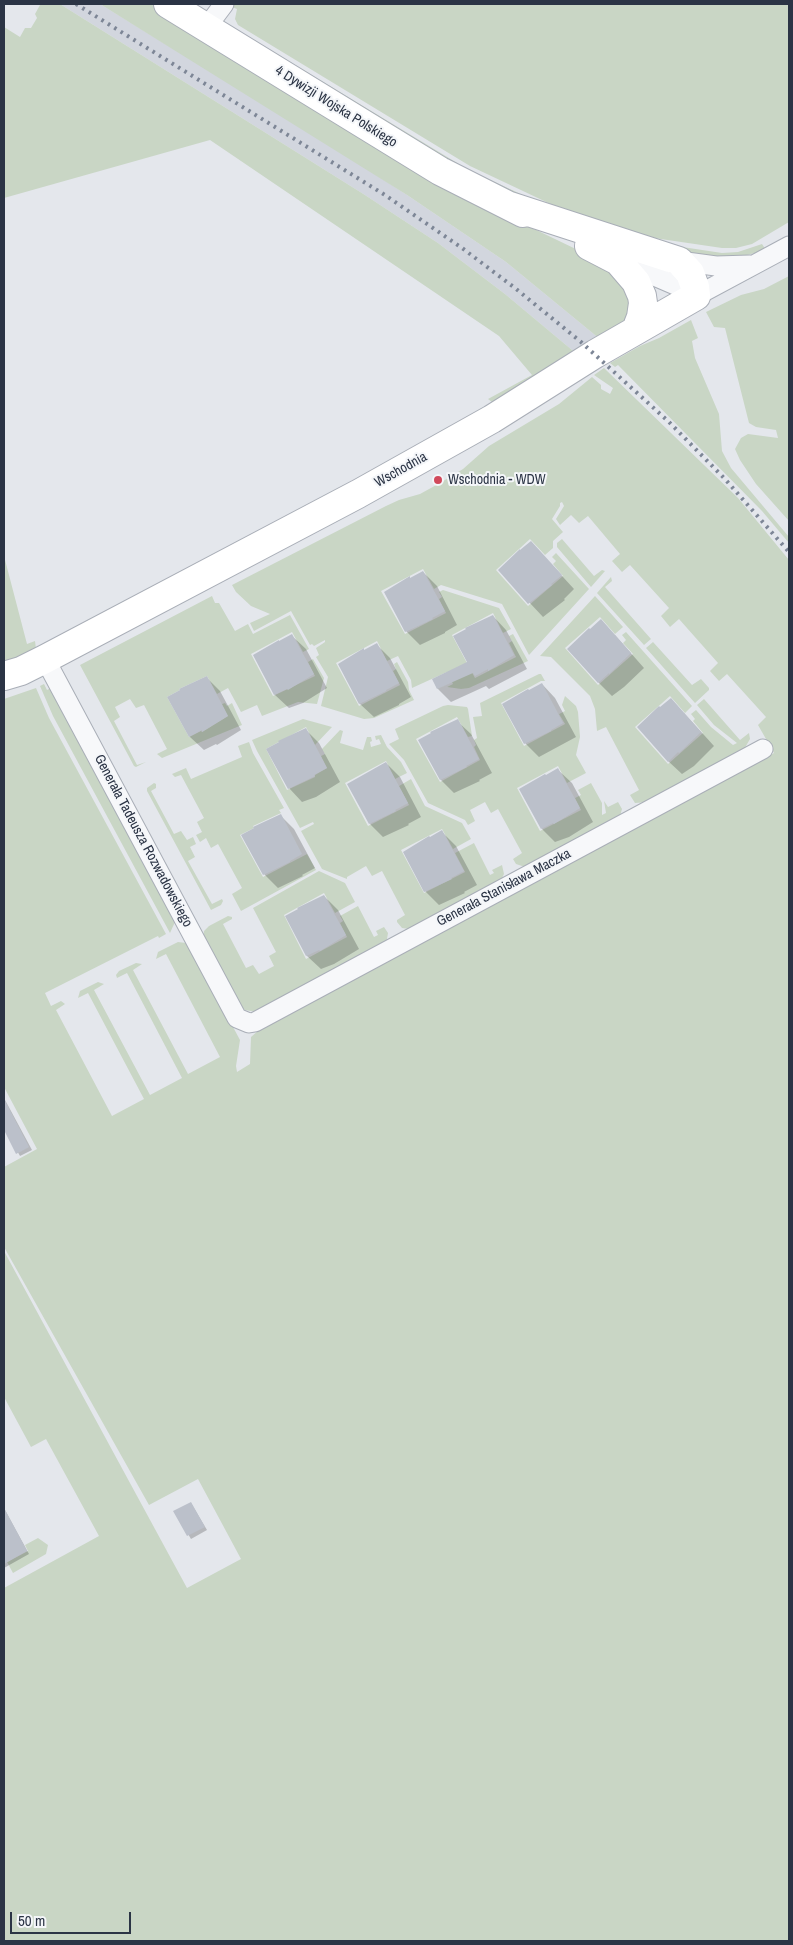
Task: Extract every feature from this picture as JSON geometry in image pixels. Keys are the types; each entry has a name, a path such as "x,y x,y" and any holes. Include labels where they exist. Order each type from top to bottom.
{"street":[{"name":"4 Dywizji Wojska Polskiego","path":"168,4 440,171 618,261 680,287 696,296"},
{"path":"206,28 224,4"},
{"name":"4 Dywizji Wojska Polskiego","path":"507,205 679,261 716,266 754,265"},
{"name":"Wschodnia","path":"4,676 45,659 428,456 492,419 636,330 789,246"},
{"name":"4 Dywizji Wojska Polskiego","path":"618,261 633,276 642,296 641,317 636,330"},
{"path":"679,261 690,273 696,296"},
{"name":"Generała Tadeusza Rozwadowskiego","path":"45,659 237,1018 243,1022"},
{"name":"Generała Stanisława Maczka","path":"243,1022 255,1022 764,749"}],"shaded area":[{"path":"60,4 100,4 319,138 506,262 601,340 578,355 505,294 438,243 365,195"}],"green space":[{"path":"38,4 60,4 365,195 438,243 505,294 578,355 497,406 488,399 532,375 499,336 210,140 4,198 4,27 20,37 25,28 31,28 37,18 35,14 40,5"},
{"path":"100,4 151,4 277,82 503,214 582,252 627,284 632,317 601,340 506,262 407,195"},
{"path":"235,4 789,4 789,222 752,244 736,248 722,248 654,238 559,208 470,166 238,25 235,19 237,9 232,7"},
{"path":"231,26 467,169 557,211 604,228 669,245 722,253 738,252 762,244 766,250 736,258 692,258 553,216 469,177 236,35"},
{"path":"789,276 789,521 756,484 735,449 741,438 748,434 778,438 776,430 756,427 749,423 725,328 714,327 706,312 741,295 764,289"},
{"path":"691,320 698,338 692,341 695,358 719,414 722,451 731,468 789,537 789,543 762,511 618,365 615,367 610,363"},
{"path":"604,368 738,498 789,560 789,1941 4,1941 4,1588 99,1536 46,1439 31,1447 4,1397 4,1251 187,1588 241,1559 198,1479 149,1505 4,1247 4,1167 37,1149 4,1087 4,699 36,688 49,718 166,934 159,938 158,936 45,993 51,1006 61,1001 65,1004 56,1010 112,1116 144,1099 88,993 78,998 80,991 98,982 104,984 94,990 150,1095 182,1078 127,973 117,978 116,975 119,971 136,963 142,964 133,970 188,1074 220,1057 166,954 156,959 158,952 178,942 186,943 191,949 240,1040 236,1066 237,1072 250,1064 251,1037 259,1030 774,753 758,725 766,717 727,674 719,681 710,671 718,663 679,619 670,627 661,616 669,608 630,565 622,572 612,561 620,554 588,516 579,523 571,515 560,525 556,519 564,506 562,502 552,519 563,532 553,541 553,548 545,555 530,539 496,570 528,606 563,576 553,564 556,561 552,557 556,553 589,589 529,655 502,604 441,585 434,589 423,569 381,591 405,634 446,613 439,599 442,597 439,592 443,590 499,608 511,629 503,633 493,613 452,635 475,678 516,657 509,643 512,641 509,636 513,634 528,661 469,688 447,687 453,684 447,672 412,688 411,680 398,656 387,661 377,641 336,663 359,706 400,685 393,671 396,669 394,664 397,662 408,682 409,690 414,700 374,718 364,719 321,706 328,677 316,657 319,655 316,648 325,640 314,646 310,645 291,611 254,631 250,623 270,614 251,606 236,592 232,585 386,506 420,494 440,483 463,469 489,446 559,404 592,377 601,385 601,389 610,394 613,388 594,375"},
{"path":"562,539 594,576 602,570 605,571 591,587 557,547 557,543"},
{"path":"4,556 27,644 35,641 36,649 4,668"},
{"path":"611,577 612,581 605,587 651,639 644,645 597,593"},
{"path":"212,596 215,603 219,603 235,631 248,624 253,634 290,615 309,649 303,652 292,632 251,654 273,696 315,676 308,662 313,659 324,678 317,704 298,702 262,716 257,705 241,712 228,688 217,694 207,676 179,689 167,697 189,737 202,732 228,716 222,704 225,703 227,706 232,703 242,725 162,758 157,754 167,749 144,705 136,708 130,699 115,707 120,717 114,721 137,765 146,762 136,767 80,665"},
{"path":"595,596 623,627 615,634 600,617 565,648 598,685 633,654 623,643 626,640 622,635 626,632 692,706 685,713 670,696 635,727 668,764 703,733 693,721 695,719 691,714 696,710 711,727 733,745 737,743 714,725 697,705 704,699 740,740 749,733 750,739 743,751 649,802 635,803 630,795 639,790 606,727 597,731 595,709 590,696 551,657 540,656"},
{"path":"653,642 692,685 701,679 709,688 695,703 646,648"},
{"path":"541,674 545,681 541,681 501,703 524,746 565,724 559,714 565,711 562,705 565,696 576,706 578,712 580,737 576,755 586,773 567,783 558,766 517,788 540,831 581,810 575,798 581,795 578,790 591,783 602,803 602,815 606,813 604,801 608,807 618,802 622,809 620,816 525,867 516,864 513,859 522,853 498,809 491,813 485,802 470,810 475,821 468,825 465,820 428,803 404,760 389,744 399,739 395,729 443,706 467,707 472,736 468,737 457,717 416,739 440,782 480,760 474,747 476,745 474,740 477,738 473,717 482,716 480,703"},
{"path":"44,684 47,690 51,688 175,922 170,933 53,716 40,686"},
{"path":"303,719 332,727 315,745 306,727 266,749 287,790 315,777 315,775 327,768 321,756 325,754 322,749 340,730 343,731 340,743 363,750 367,737 371,737 371,747 381,744 379,739 376,740 375,736 381,735 387,747 401,762 407,773 395,779 386,761 345,783 368,826 409,805 399,786 411,779 425,806 462,823 471,839 453,849 442,829 401,850 424,893 465,872 455,853 474,843 490,875 494,873 492,870 502,865 504,874 500,882 409,929 402,928 397,922 397,920 405,915 382,871 372,876 366,866 347,877 347,879 322,869 301,831 314,824 313,822 300,828 252,740"},
{"path":"249,742 253,753 284,808 279,810 281,813 253,826 254,828 240,835 263,877 307,854 316,870 241,911 232,894 242,888 218,844 211,848 206,838 200,842 196,835 202,832 197,822 204,818 181,775 175,777 172,774 186,768 191,779 242,757 238,746"},
{"path":"154,783 156,788 151,791 174,834 181,831 187,840 193,837 196,844 190,847 195,857 188,861 212,904 222,899 223,901 221,905 211,910 147,791 147,788"},
{"path":"319,871 345,883 355,902 335,913 324,893 284,915 306,959 347,937 340,923 343,921 340,916 358,906 374,937 378,935 376,931 384,927 388,933 386,942 256,1012 245,1010 241,1007 203,939 204,931 209,926 228,916 232,917 232,919 223,924 246,968 253,965 259,974 274,966 269,956 276,952 253,908"},
{"path":"38,1538 48,1545 46,1554 13,1573 7,1562 28,1551 25,1545"}],"building":[{"path":"531,541 562,575 528,604 498,570"},
{"path":"423,571 445,611 433,619 405,632 384,592 410,576 410,578"},
{"path":"493,615 514,655 488,671 488,669 475,676 473,673 437,689 432,679 467,662 453,636 465,628"},
{"path":"601,619 631,653 598,683 567,649"},
{"path":"292,634 314,674 288,690 274,695 253,655"},
{"path":"377,643 399,683 359,704 338,664 364,648 364,650"},
{"path":"207,676 228,716 202,732 202,730 189,737 167,697 179,689"},
{"path":"542,683 563,723 524,744 502,704"},
{"path":"671,698 701,732 668,762 637,727 659,706"},
{"path":"458,719 479,759 440,780 418,740 430,732"},
{"path":"306,728 327,768 288,789 266,749 278,741"},
{"path":"386,762 408,803 369,824 347,784"},
{"path":"558,768 580,808 554,824 541,829 519,789"},
{"path":"281,814 302,854 263,875 241,835 253,827"},
{"path":"442,830 464,871 452,879 424,892 403,852"},
{"path":"324,895 346,935 320,951 306,956 285,916"},
{"path":"4,1099 29,1147 16,1154 4,1130"},
{"path":"191,1502 205,1527 187,1536 173,1511"},
{"path":"4,1508 27,1551 4,1564"}],"railway":[{"path":"76,4 385,195 462,248 515,288 581,342 668,421 725,479 789,552"}],"place":[{"name":"Wschodnia - WDW","path":"438,480"}]}
